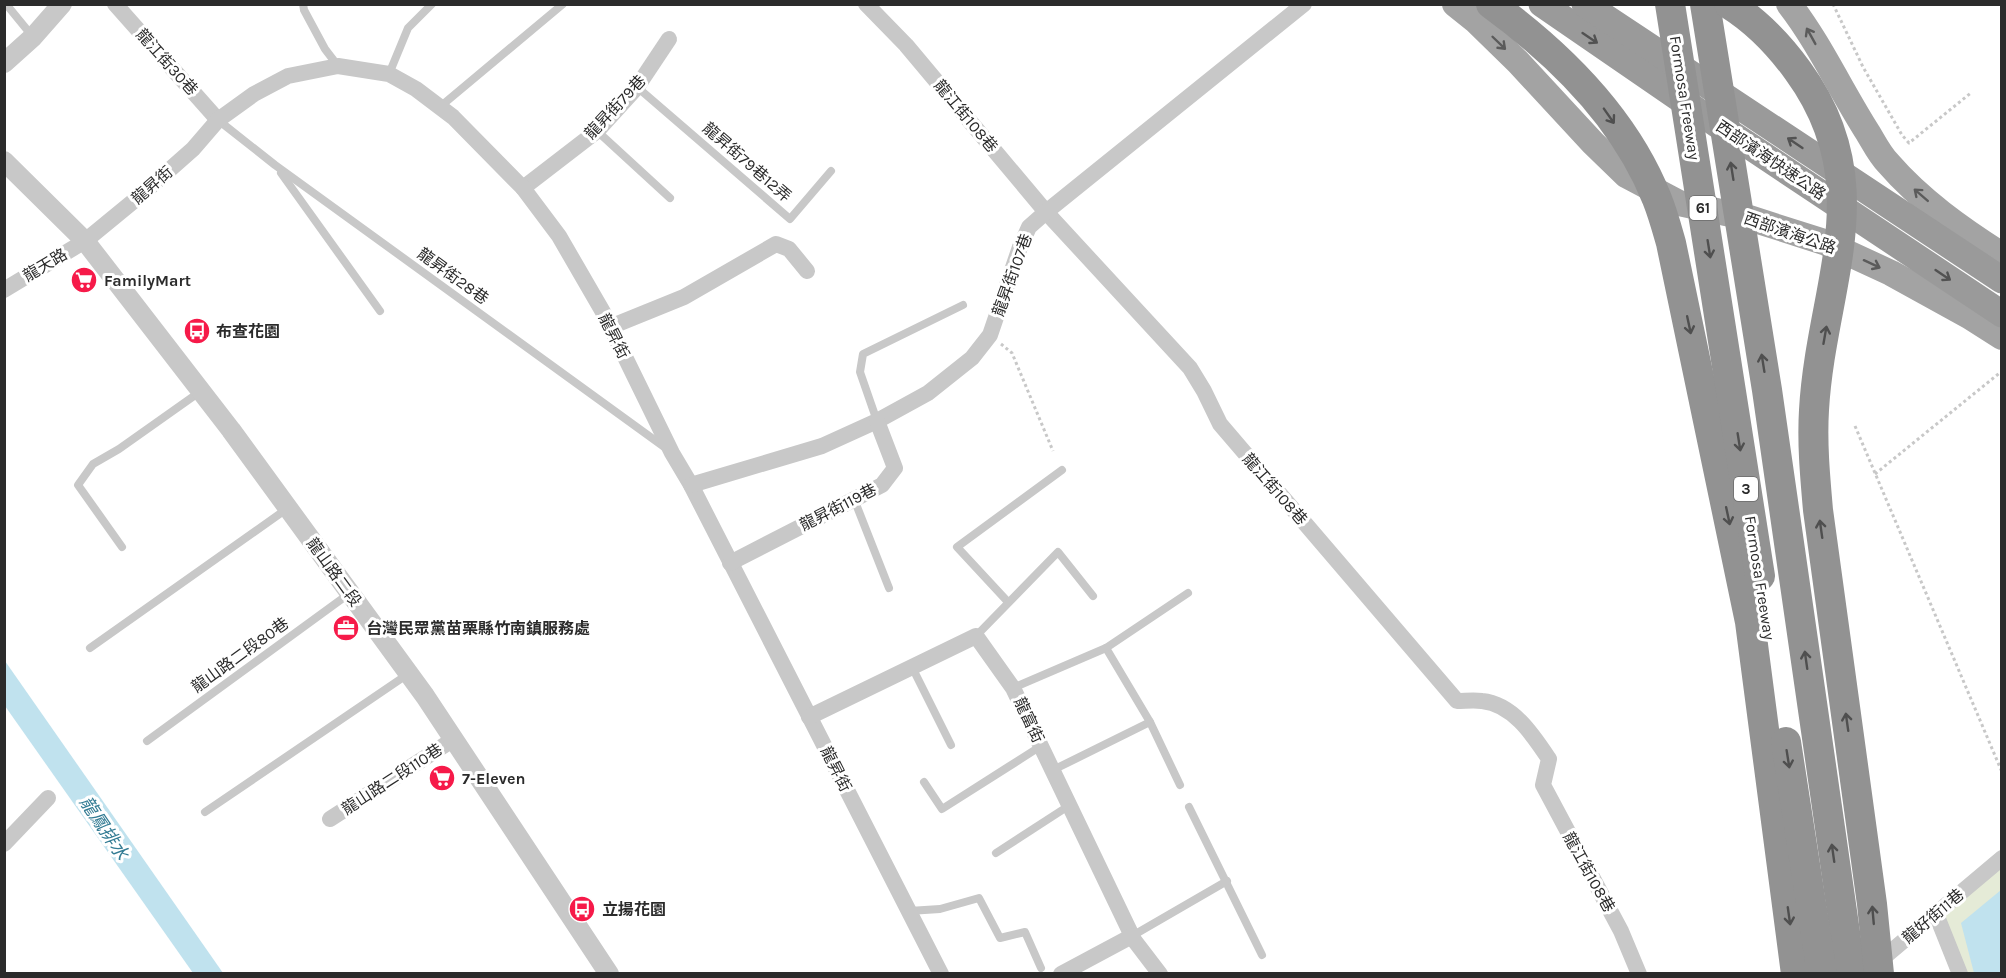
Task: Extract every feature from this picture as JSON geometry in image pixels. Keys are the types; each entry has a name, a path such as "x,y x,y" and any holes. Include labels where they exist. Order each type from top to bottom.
{"highway":[{"path":"1491,4 1528,31 1568,67 1602,106 1633,150 1657,199 1671,243 1750,622 1796,974"},
{"name":"西部濱海快速公路","path":"1542,4 2001,314"},
{"name":"西部濱海快速公路","path":"1585,4 2001,280"},
{"name":"Formosa Freeway","path":"1670,4 1822,974"},
{"name":"Formosa Freeway","path":"1705,4 1767,390 1851,974"},
{"path":"1729,4 1768,36 1787,56 1805,81 1822,111 1834,144 1843,185 1842,231 1814,408 1814,455 1820,522 1872,904 1887,963"}],"main road":[{"name":"西部濱海公路","path":"1455,4 1518,62 1626,175 1679,203 1749,218 1824,242 1900,278 1969,316 2001,337"},
{"path":"1789,4 1808,29 1830,71 1887,162 1921,195 1968,233 2001,255"}],"street":[{"path":"4,63 33,37 62,4"},
{"name":"龍江街30巷","path":"115,4 218,120"},
{"name":"龍江街108巷","path":"866,4 906,45 1046,212 1190,368 1220,424 1457,701 1483,701 1505,709 1528,728 1549,759 1543,785 1622,931 1639,974"},
{"name":"龍昇街107巷","path":"691,486 822,446 877,421 928,393 972,358 990,336 1029,227 1304,4"},
{"name":"龍昇街79巷","path":"523,188 597,131 637,87 669,39"},
{"name":"龍昇街","path":"85,241 193,149 218,120 254,94 288,76 338,66 389,74 441,106 523,188 559,236 610,327 672,453 941,974"},
{"name":"龍山路二段","path":"4,161 85,241 201,391 409,673 608,973"},
{"name":"龍天路","path":"4,290 85,241"},
{"path":"610,327 684,297 776,244 789,249 807,271"},
{"name":"龍昇街119巷","path":"730,563 882,485 895,468 877,421"},
{"path":"809,717 976,636"},
{"name":"龍富街","path":"976,636 1013,688 1132,936 1160,974"},
{"name":"龍山路二段110巷","path":"330,819 454,739"},
{"path":"4,844 48,798"},
{"name":"龍好街11巷","path":"1866,974 1887,963 1936,914 2001,858"},
{"path":"1936,914 1960,974"},
{"path":"1061,974 1132,936"}],"lane":[{"path":"6,4 33,37"},
{"path":"303,4 325,49 338,66"},
{"path":"389,74 408,28 432,4"},
{"path":"441,106 563,4"},
{"name":"龍昇街79巷12弄","path":"637,87 790,219 831,171"},
{"name":"龍昇街28巷","path":"218,120 275,165 672,453"},
{"path":"597,131 670,198"},
{"path":"275,165 380,311"},
{"path":"877,421 860,372 863,354 963,305"},
{"path":"122,547 78,485 93,464 119,449 201,391"},
{"path":"1008,602 957,547 1062,470"},
{"path":"854,500 889,588"},
{"path":"90,648 288,508"},
{"path":"976,636 1058,552 1093,596"},
{"name":"龍山路二段80巷","path":"147,741 350,593"},
{"path":"1013,688 1106,648 1188,593"},
{"path":"1106,648 1150,722 1180,785"},
{"path":"912,667 951,745"},
{"path":"205,812 409,673"},
{"path":"1053,770 1150,722"},
{"path":"924,782 942,809 1041,746"},
{"path":"996,853 1070,805"},
{"path":"1189,807 1262,955"},
{"path":"1132,936 1227,881"},
{"path":"909,911 940,909 980,898 1000,938 1025,932 1041,968"}],"path":[{"path":"1833,4 1863,67 1909,144 1972,92"},
{"path":"990,336 1012,353 1053,451"},
{"path":"1875,474 2001,371"},
{"path":"1855,426 2001,772"}],"green space":[{"path":"2001,868 2001,973 1967,973 1944,915"}],"water":[{"name":"龍鳳排水","path":"5,661 223,973 193,973 5,706"},
{"path":"2001,890 2001,973 1974,973 1961,923"}],"place":[{"name":"FamilyMart","path":"84,280"},
{"name":"布查花園","path":"197,331"},
{"name":"台灣民眾黨苗栗縣竹南鎮服務處","path":"346,628"},
{"name":"7-Eleven","path":"442,778"},
{"name":"立揚花園","path":"582,909"}]}
